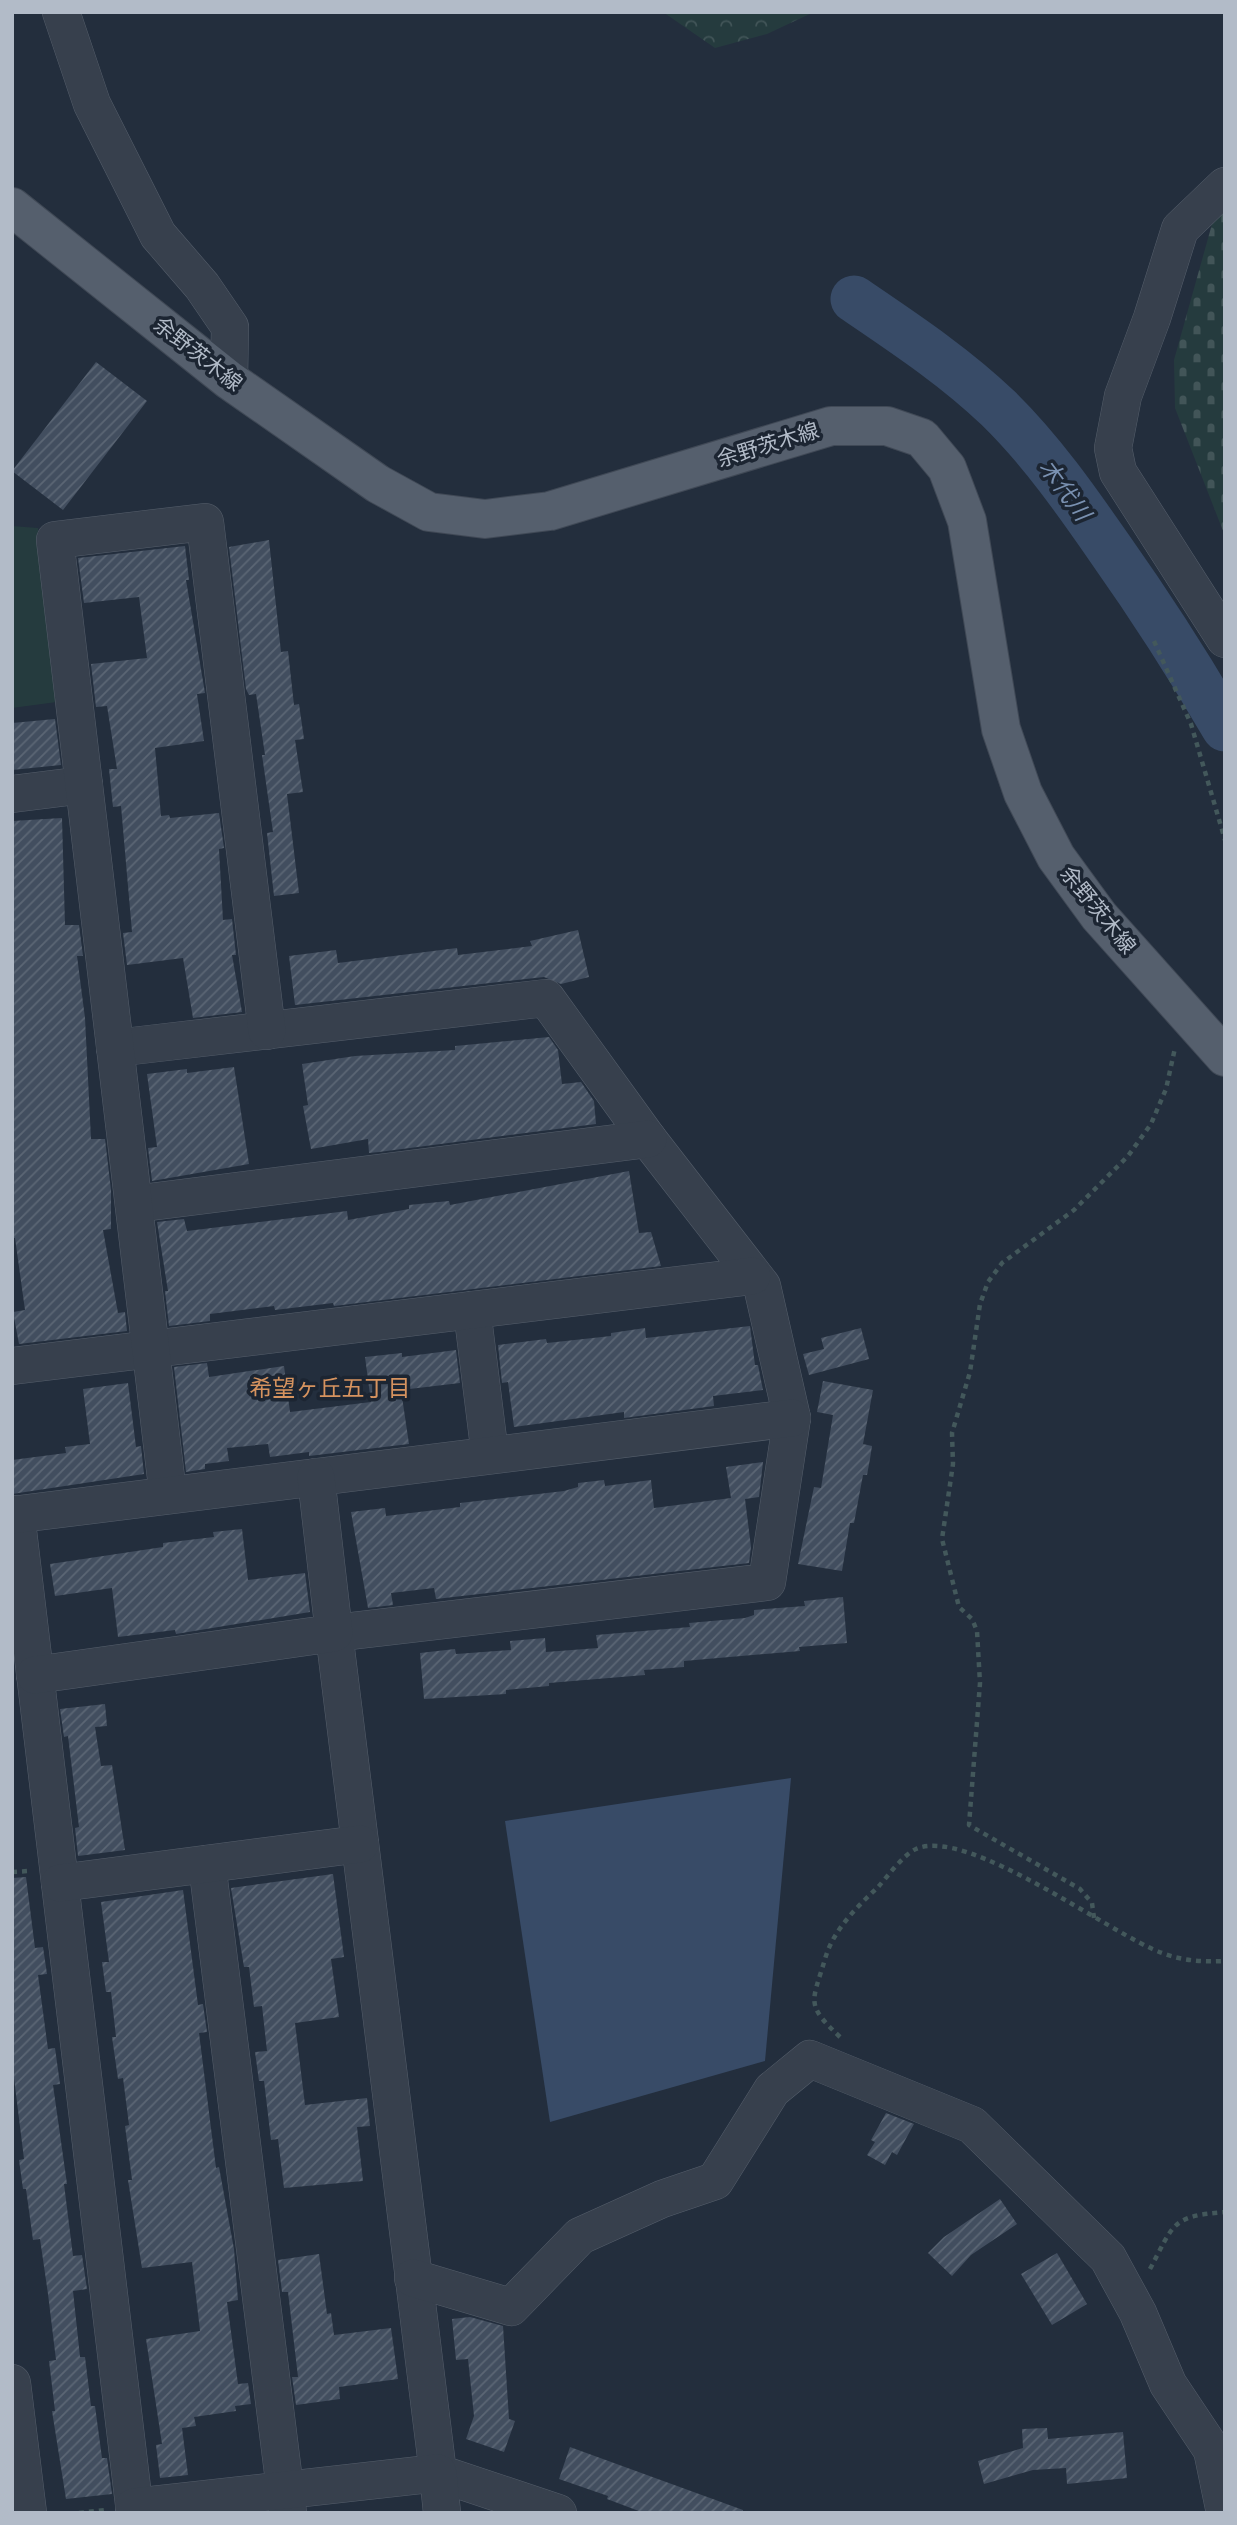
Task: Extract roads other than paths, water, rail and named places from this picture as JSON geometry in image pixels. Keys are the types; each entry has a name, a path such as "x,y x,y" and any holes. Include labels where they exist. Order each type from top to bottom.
{"main road":[{"name":"余野茨木線","path":"17,221 229,380 378,484 429,512 485,519 550,511 831,426 887,426 922,438 947,468 967,521 1001,729 1023,793 1056,858 1085,896 1225,1057"}],"street":[{"path":"61,12 92,104 158,235 202,286 230,327 229,380"},
{"path":"1225,186 1180,229 1152,318 1123,396 1113,447 1118,472 1225,639"},
{"path":"168,1495 55,540 205,522 267,1031"},
{"path":"12,794 84,785"},
{"path":"35,1675 334,1633 767,1582 792,1418 762,1286 648,1139 546,998 116,1048"},
{"path":"134,1204 648,1139"},
{"path":"12,1366 752,1276"},
{"path":"472,1310 490,1455"},
{"path":"558,2513 438,2473 287,2501 134,2510 14,1514 792,1418"},
{"path":"316,1477 442,2513"},
{"path":"60,1883 360,1844"},
{"path":"207,1864 287,2501"},
{"path":"414,2278 510,2307 580,2236 662,2199 715,2180 772,2090 810,2059 972,2125 1108,2258 1133,2302 1168,2384 1212,2450 1225,2513"},
{"path":"12,2383 28,2513"}],"water":[{"path":"791,1778 765,2061 550,2122 505,1821"}],"waterway":[{"name":"木代川","path":"854,299 964,378 998,408 1029,441 1071,494 1125,571 1184,659 1225,728"}],"district":[{"name":"希望ヶ丘五丁目","path":"330,1388"}]}
